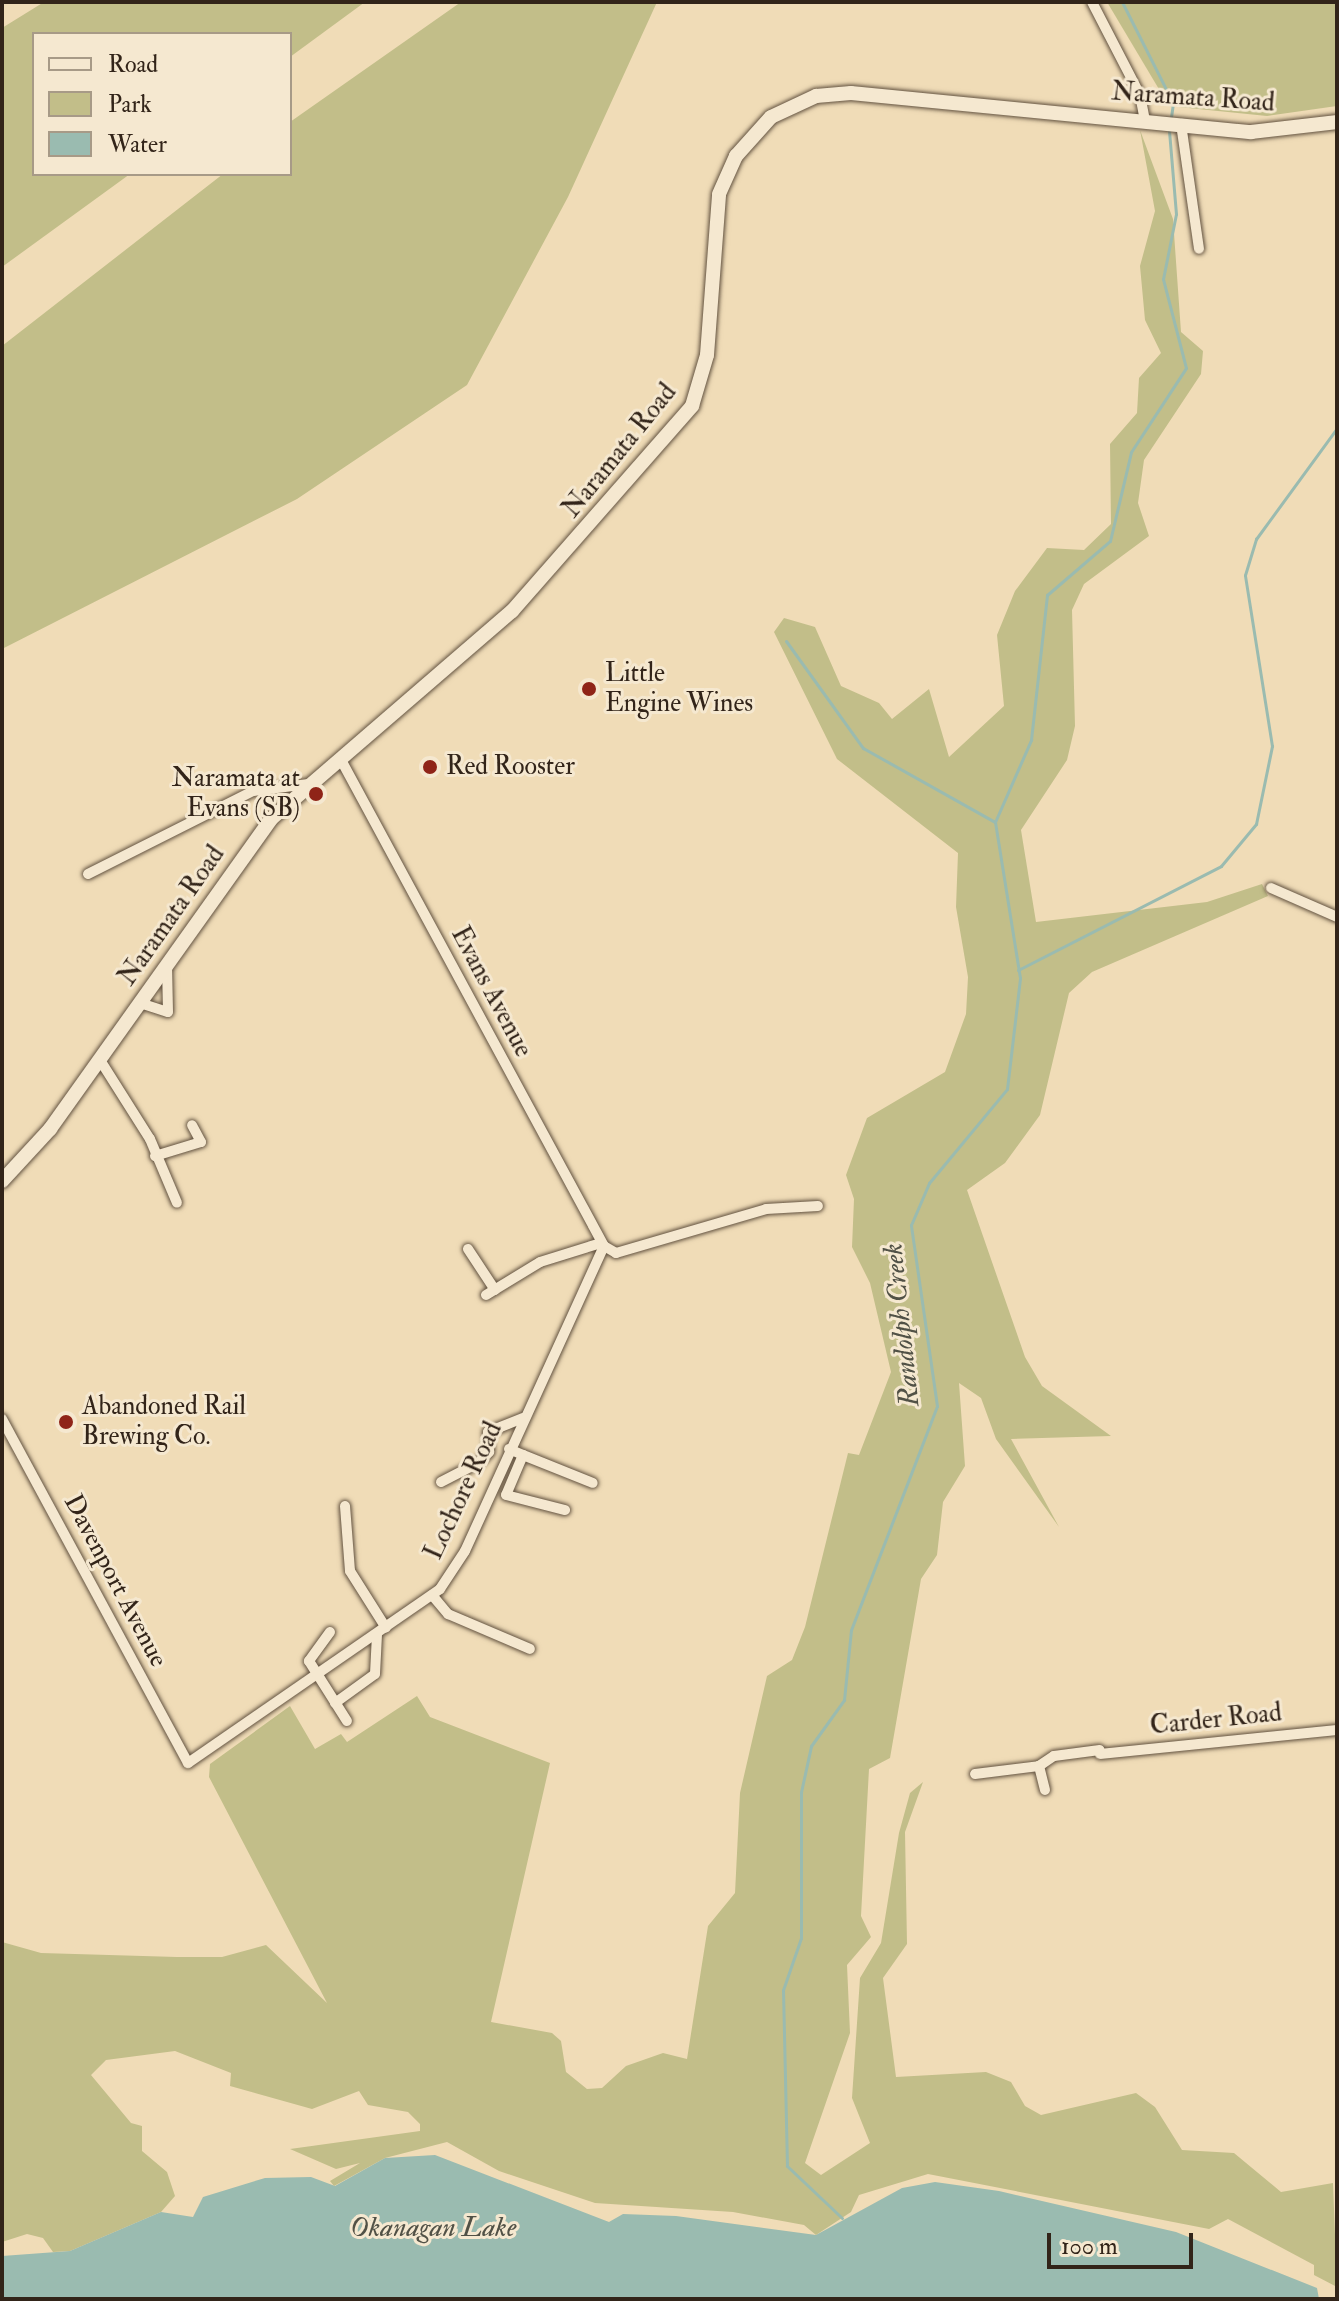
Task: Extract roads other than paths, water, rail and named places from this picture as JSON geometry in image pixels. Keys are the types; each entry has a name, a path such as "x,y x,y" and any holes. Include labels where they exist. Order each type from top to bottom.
{"main road":[{"name":"Naramata Road","path":"2,1181 100,1060 271,819 529,594 692,406 707,355 719,194 736,156 771,117 816,96 851,93 1251,132 1337,122"}],"street":[{"path":"1092,2 1140,95 1145,120"},
{"path":"1181,124 1199,249"},
{"name":"Evans Avenue","path":"340,758 602,1244"},
{"path":"88,874 253,791 309,784"},
{"path":"1271,888 1337,917"},
{"path":"140,1003 168,1012 167,965"},
{"path":"100,1060 155,1156 177,1203"},
{"path":"155,1156 201,1142 192,1125"},
{"path":"468,1249 490,1293 540,1262 602,1244 616,1253 766,1209 818,1206"},
{"name":"Lochore Road","path":"188,1763 318,1677 432,1595 465,1551 602,1244"},
{"path":"441,1482 478,1463 489,1452 488,1432 523,1418"},
{"name":"Davenport Avenue","path":"2,1419 188,1763"},
{"path":"509,1449 593,1483"},
{"path":"523,1455 506,1495 565,1510"},
{"path":"335,1703 375,1674 381,1631 350,1571 345,1506"},
{"path":"432,1595 448,1614 530,1649"},
{"path":"330,1632 309,1661 347,1721"},
{"name":"Carder Road","path":"975,1774 1039,1766 1054,1756 1337,1730"},
{"path":"1039,1766 1045,1790"}],"water":[{"name":"Okanagan Lake","path":"435,2155 609,2222 623,2214 676,2216 816,2235 902,2188 935,2182 999,2191 1176,2232 1317,2288 1319,2299 2,2299 2,2256 70,2251 161,2212 193,2217 203,2197 265,2178 311,2177 335,2186 385,2158"}],"waterway":[{"name":"Randolph Creek","path":"1122,2 1173,103 1171,118"},
{"name":"Randolph Creek","path":"842,2218 787,2166 783,1990 801,1938 801,1792 811,1746 844,1700 851,1630 937,1406 911,1225 929,1183 1007,1089 1020,978 995,822 1031,740 1047,595 1110,541 1131,452 1186,368 1163,279 1176,214 1169,130"},
{"path":"1018,970 1221,866 1256,824 1272,746 1245,575 1256,539 1337,428"},
{"path":"786,641 863,748 995,822"}],"place":[{"name":"Little Engine Wines","path":"589,689"},
{"name":"Red Rooster","path":"430,767"},
{"name":"Naramata at Evans (SB)","path":"316,794"},
{"name":"Abandoned Rail Brewing Co.","path":"66,1422"}]}
